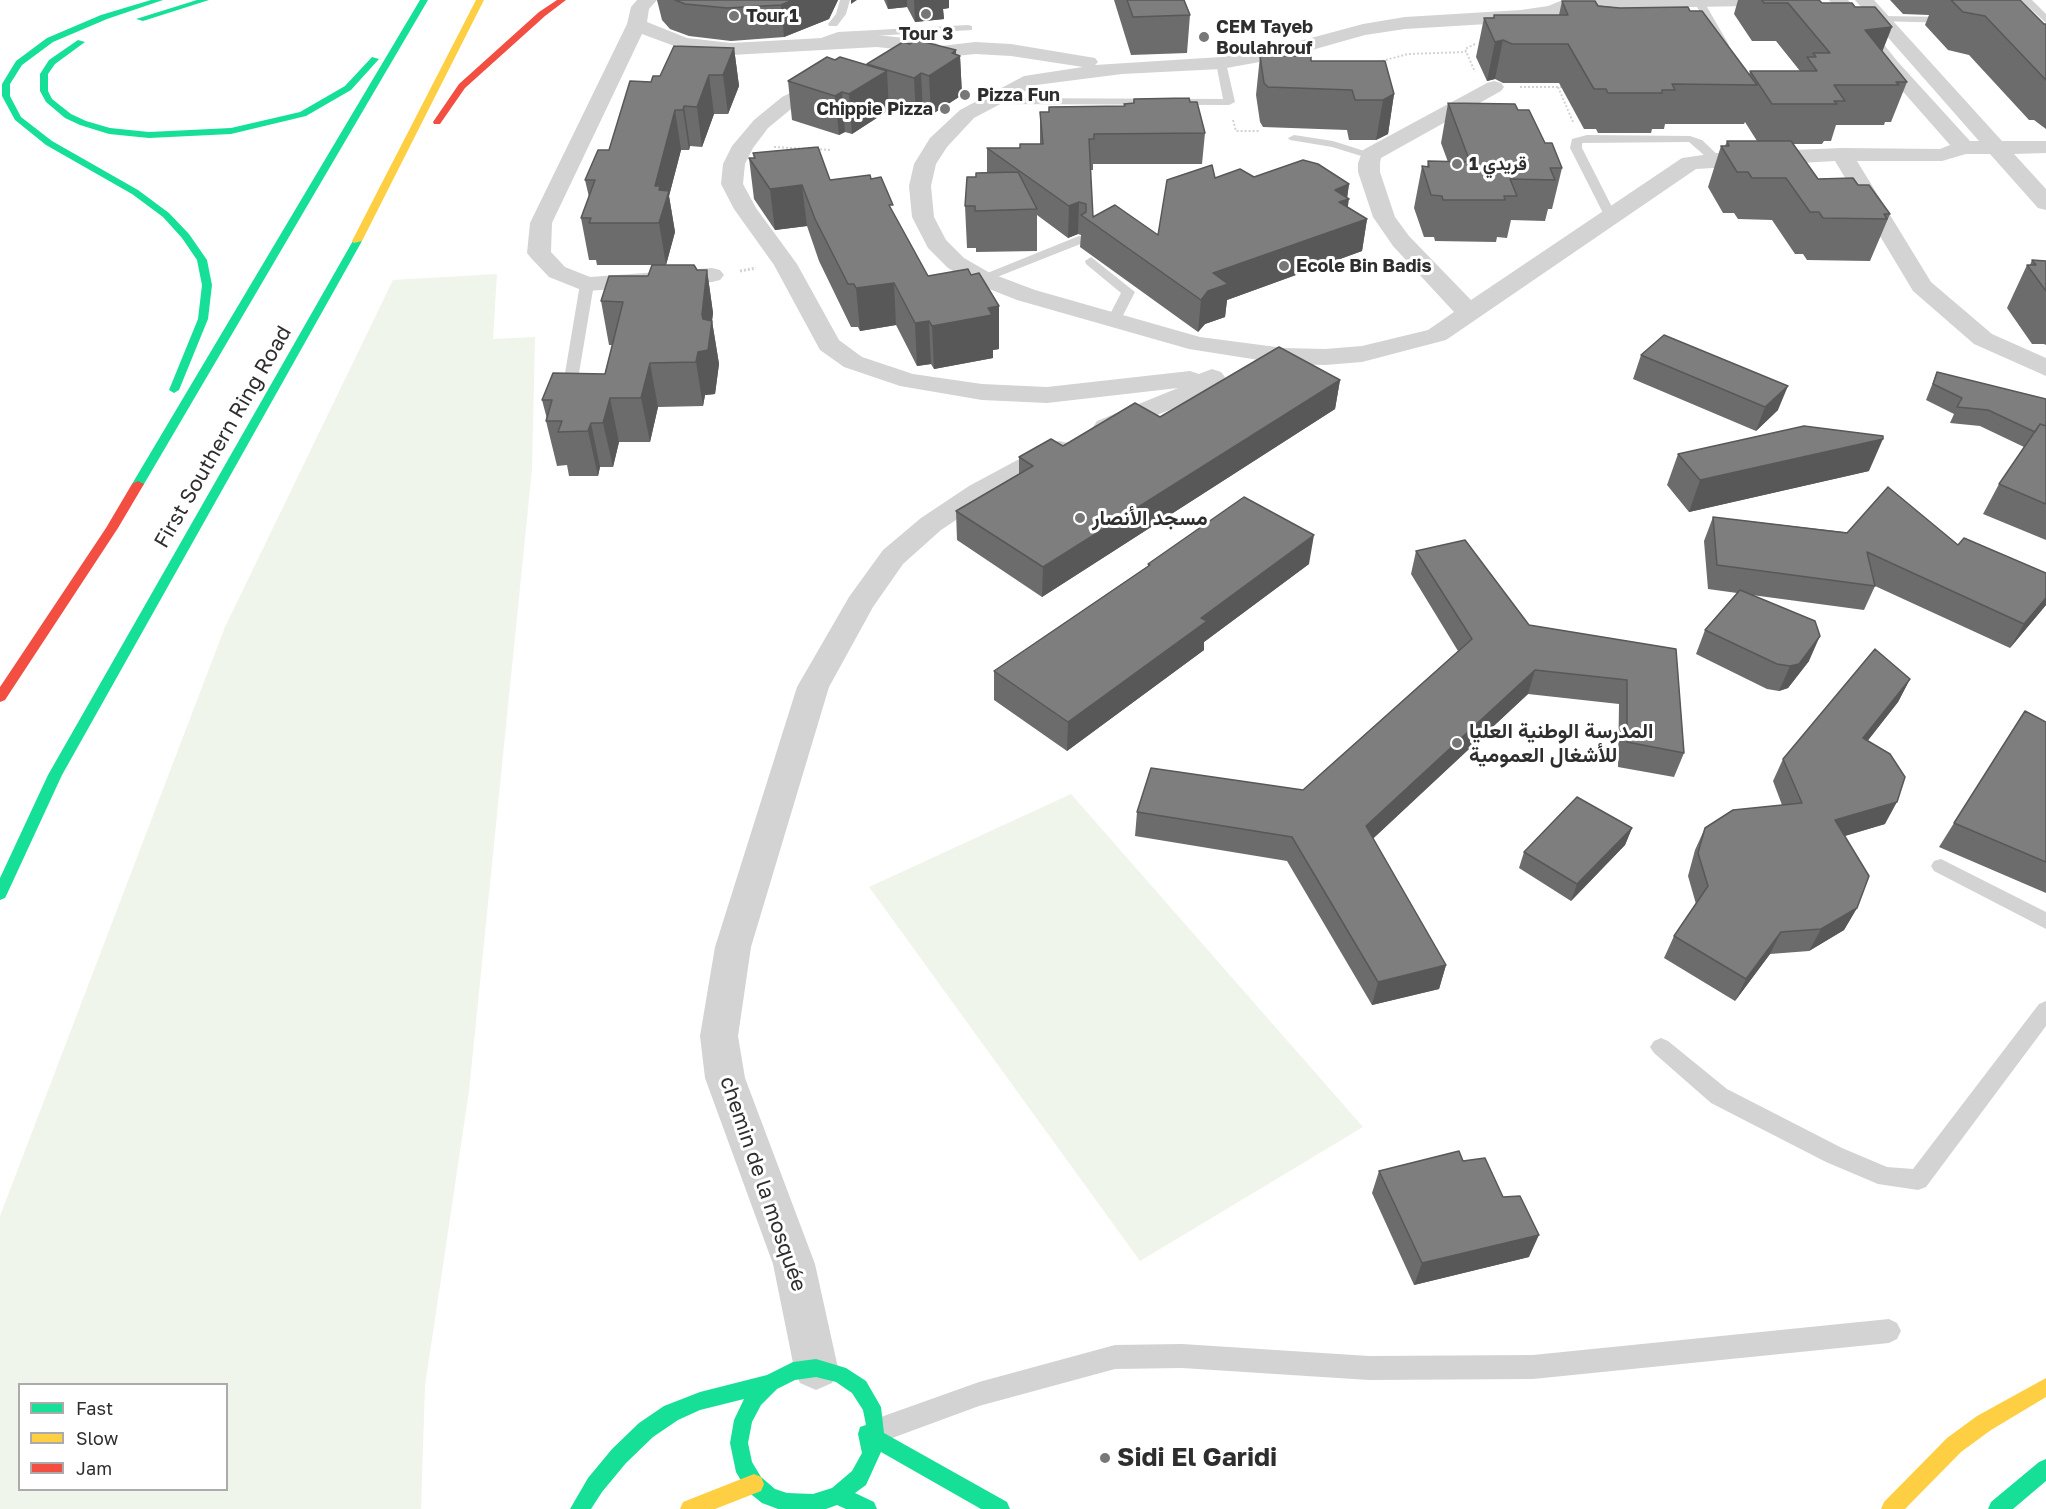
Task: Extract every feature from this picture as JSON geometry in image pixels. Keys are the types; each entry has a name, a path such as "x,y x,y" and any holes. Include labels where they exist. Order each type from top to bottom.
{"main road":[{"path":"112,528 203,319 207,285 202,260 186,236 166,215 135,192 49,143 18,118 6,96 6,84 19,63 50,40 104,17 159,0"},
{"path":"205,0 120,26 66,50 52,62 44,74 43,82 49,100 68,117 109,131 149,135 192,135 265,125 303,114 330,101 348,88 395,36 410,24"},
{"path":"0,697 112,528 424,0"},
{"name":"First Southern Ring Road","path":"0,894 55,775 348,258 480,0"},
{"path":"432,132 440,114 462,86 542,14 562,0"},
{"path":"348,258 382,224"},
{"path":"580,1509 595,1485 619,1456 646,1430 671,1413 700,1401 770,1383 793,1371 816,1368 840,1374 859,1387 872,1407 872,1454 859,1478 838,1495 813,1504 787,1503 769,1496 754,1484 742,1465 739,1443 743,1420 754,1399 770,1383"},
{"path":"1891,1509 1954,1445 1984,1423 2046,1387"},
{"path":"872,1432 1000,1509"},
{"path":"1998,1509 2046,1469"},
{"path":"690,1509 754,1484"},
{"path":"838,1495 867,1509"}],"street":[{"path":"1751,0 1566,1 1552,10 1521,16 1405,23 1363,30 1287,51 1221,63 1122,68 1031,80 967,114 938,143 925,164 920,186 923,217 936,243 956,263 982,278 1026,296 1198,345 1284,356 1362,354 1437,335 1610,215 1690,163 1842,154 1942,155 1957,141 2046,134"},
{"path":"1838,0 1957,141"},
{"path":"1864,0 2046,203"},
{"path":"712,275 586,284 557,272 539,254 541,223 641,12 665,39 708,47 731,49 877,41 931,47 972,38 1011,50 1122,68"},
{"path":"972,38 860,68 789,101 761,124 743,146 734,164 732,184 745,209 785,264 829,345 853,362 909,381 982,392 1047,395 1212,376 1284,356"},
{"path":"1011,50 1031,80"},
{"path":"1468,312 1401,241 1384,217 1369,172 1371,155 1489,90"},
{"path":"1989,140 2046,147"},
{"path":"1842,154 1922,285 1983,339 2046,368"},
{"name":"chemin de la mosquée","path":"816,1368 794,1264 725,1078 719,1036 733,947 813,687 860,604 893,557 931,524 1025,465 1127,417 1191,392 1212,376"}],"lane":[{"path":"833,24 841,14 844,0"},
{"path":"1698,0 1708,28 1728,51"},
{"path":"2026,0 2042,21"},
{"path":"1880,19 1959,20"},
{"path":"991,101 1229,102 1221,63"},
{"path":"1294,138 1333,144 1371,155"},
{"path":"1610,215 1576,148 1576,141 1587,138 1690,139 1698,142 1717,160"},
{"path":"982,278 1079,240"},
{"path":"1091,261 1128,292 1114,320"},
{"path":"568,397 586,284"},
{"path":"1941,866 2046,921"},
{"path":"1661,1047 1719,1096 1834,1155 1886,1177 1918,1180 2044,1018"},
{"path":"872,1432 979,1394 1115,1357 1182,1356 1369,1368 1533,1367 1889,1331"}],"path":[{"path":"1485,44 1465,47 1489,90 1570,87"},
{"path":"1376,63 1408,54 1466,52"},
{"path":"1558,87 1563,99"},
{"path":"1229,102 1236,130 1260,131"},
{"path":"743,146 830,150"},
{"path":"712,275 785,264"}],"shaded area":[{"path":"497,274 493,339 535,337 532,469 469,1091 425,1386 421,1509 0,1509 0,1216 225,627 393,280"},
{"path":"1071,794 1363,1127 1140,1261 869,887"}],"building":[{"path":"675,0 793,0 781,5 727,8 685,4"},
{"path":"1127,0 1184,0 1190,15 1133,17"},
{"path":"1762,0 1819,0 1822,3 1852,3 1855,7 1875,7 1892,27 1865,30 1907,82 1896,82 1899,85 1834,85 1845,101 1834,101 1837,104 1772,104 1750,71 1817,71 1807,57 1816,57 1813,53 1830,53 1788,3 1764,3"},
{"path":"1951,0 2020,0 2046,24 2046,80 1985,16 1963,12"},
{"path":"1562,1 1595,1 1598,6 1620,8 1688,7 1690,11 1702,11 1757,85 1672,84 1675,90 1662,90 1662,93 1608,93 1606,89 1594,89 1568,44 1512,44 1503,40 1495,42 1484,18 1494,18 1494,15 1568,15"},
{"path":"916,40 956,50 952,53 960,56 929,76 921,73 914,78 867,64 903,42 910,44"},
{"path":"674,46 734,48 723,75 709,75 697,107 684,106 683,110 675,110 655,186 660,186 659,190 669,191 659,223 589,223 591,218 581,218 595,180 585,180 598,150 609,150 630,81 651,82 653,76 660,76"},
{"path":"1260,56 1311,56 1311,61 1385,61 1394,94 1383,100 1355,100 1352,90 1268,87 1264,83"},
{"path":"827,57 835,60 840,57 887,71 849,94 842,92 835,96 788,81"},
{"path":"1189,98 1190,102 1197,102 1205,133 1094,134 1094,139 1089,139 1093,217 1115,205 1158,235 1167,180 1212,165 1215,178 1240,169 1254,177 1303,160 1318,164 1349,184 1335,190 1349,199 1339,202 1367,219 1213,273 1228,284 1208,291 1201,300 1081,215 1086,212 1086,204 1079,202 1069,206 987,148 1020,148 1020,144 1043,144 1040,112 1049,112 1049,107 1125,106 1124,104 1134,103 1134,99"},
{"path":"1448,103 1515,104 1518,110 1529,110 1545,143 1552,143 1562,168 1550,168 1555,180 1510,179 1517,196 1504,196 1505,200 1443,200 1442,196 1431,195 1422,166 1429,167 1428,161 1470,162"},
{"path":"1727,141 1791,141 1818,179 1853,178 1858,185 1869,185 1890,214 1884,214 1887,219 1823,218 1819,212 1810,212 1786,178 1752,178 1748,172 1737,172 1721,146 1729,146"},
{"path":"818,147 830,180 870,175 871,179 881,177 893,205 889,205 928,276 968,269 971,275 979,273 999,306 988,308 992,315 932,326 929,321 915,323 894,283 856,288 854,284 848,284 815,219 802,185 770,189 749,158 755,158 753,153"},
{"path":"1018,172 1037,209 975,211 975,206 965,206 967,177 976,177 976,173"},
{"path":"2032,260 2046,261 2046,291 2027,265 2036,265"},
{"path":"652,265 694,265 697,270 707,270 702,314 703,319 712,321 708,350 698,352 696,362 650,363 641,398 610,398 603,423 591,423 588,431 558,432 562,421 546,421 552,400 542,400 553,373 605,374 623,302 601,301 609,276 648,276"},
{"path":"1664,335 1788,386 1765,407 1641,355"},
{"path":"1279,347 1340,380 1043,567 956,511 1033,466 1019,457 1051,439 1063,446 1135,403 1160,417"},
{"path":"1937,372 2046,399 2046,426 2040,424 2035,432 1988,410 1957,407 1962,398 1933,384"},
{"path":"2040,424 2046,426 2046,504 1999,484"},
{"path":"1804,426 1883,436 1883,439 1700,480 1678,454"},
{"path":"1888,487 1958,545 1964,538 2046,573 2046,598 2024,624 1867,552 1875,586 1717,565 1713,517 1847,533"},
{"path":"1244,497 1314,535 1201,618 1207,621 1068,722 994,671 1150,565 1148,564"},
{"path":"1465,540 1529,625 1676,649 1684,753 1627,742 1627,680 1535,670 1366,826 1446,965 1378,982 1292,837 1137,812 1151,768 1303,790 1472,639 1416,551"},
{"path":"1740,590 1815,621 1820,636 1799,664 1790,666 1777,664 1705,630"},
{"path":"1875,649 1910,679 1863,738 1890,754 1905,777 1897,802 1835,820 1869,876 1857,908 1821,929 1781,932 1746,979 1674,936 1708,886 1698,853 1705,828 1733,810 1802,803 1783,759"},
{"path":"2025,711 2046,722 2046,862 1954,823"},
{"path":"1577,797 1632,828 1577,884 1524,852"},
{"path":"1459,1151 1463,1161 1485,1158 1503,1197 1520,1196 1539,1235 1422,1263 1379,1171"}],"traffic: fast":[{"path":"159,0 104,17 50,40 19,63 6,84 6,96 18,118 49,143 135,192 166,215 186,236 202,260 207,285 203,319 174,390"},
{"path":"140,19 205,0"},
{"path":"138,484 424,0"},
{"path":"81,42 52,62 44,74 44,91 49,100 68,116 83,123 109,131 149,135 231,131 303,114 348,88 375,59"},
{"path":"0,894 55,775 357,241"},
{"path":"816,1368 840,1374 859,1387 872,1407 876,1431 867,1434 872,1454 859,1478 838,1495 813,1504 787,1503 769,1496 754,1484 743,1465 739,1443 743,1420 754,1399 770,1383 793,1371 816,1368"},
{"path":"580,1509 595,1485 619,1456 646,1430 671,1413 700,1401 770,1383"},
{"path":"867,1434 1000,1509"},
{"path":"1998,1509 2046,1469"},
{"path":"838,1495 867,1509"}],"traffic: slow":[{"path":"357,241 480,0"},
{"path":"1891,1509 1954,1445 1984,1423 2046,1387"},
{"path":"690,1509 754,1484"}],"traffic: jam":[{"path":"437,122 462,86 542,14 562,0"},
{"path":"0,697 112,528 138,484"}],"place":[{"name":"Tour 3","path":"926,14"},
{"name":"Tour 1","path":"734,16"},
{"name":"CEM Tayeb Boulahrouf","path":"1204,37"},
{"name":"Pizza Fun","path":"965,95"},
{"name":"Chippie Pizza","path":"945,109"},
{"name":"قريدي 1","path":"1457,164"},
{"name":"Ecole Bin Badis","path":"1284,266"},
{"name":"مسجد الأنصار","path":"1080,518"},
{"name":"المدرسة الوطنية العليا للأشغال العمومية","path":"1457,743"},
{"name":"Sidi El Garidi","path":"1105,1458"}]}
